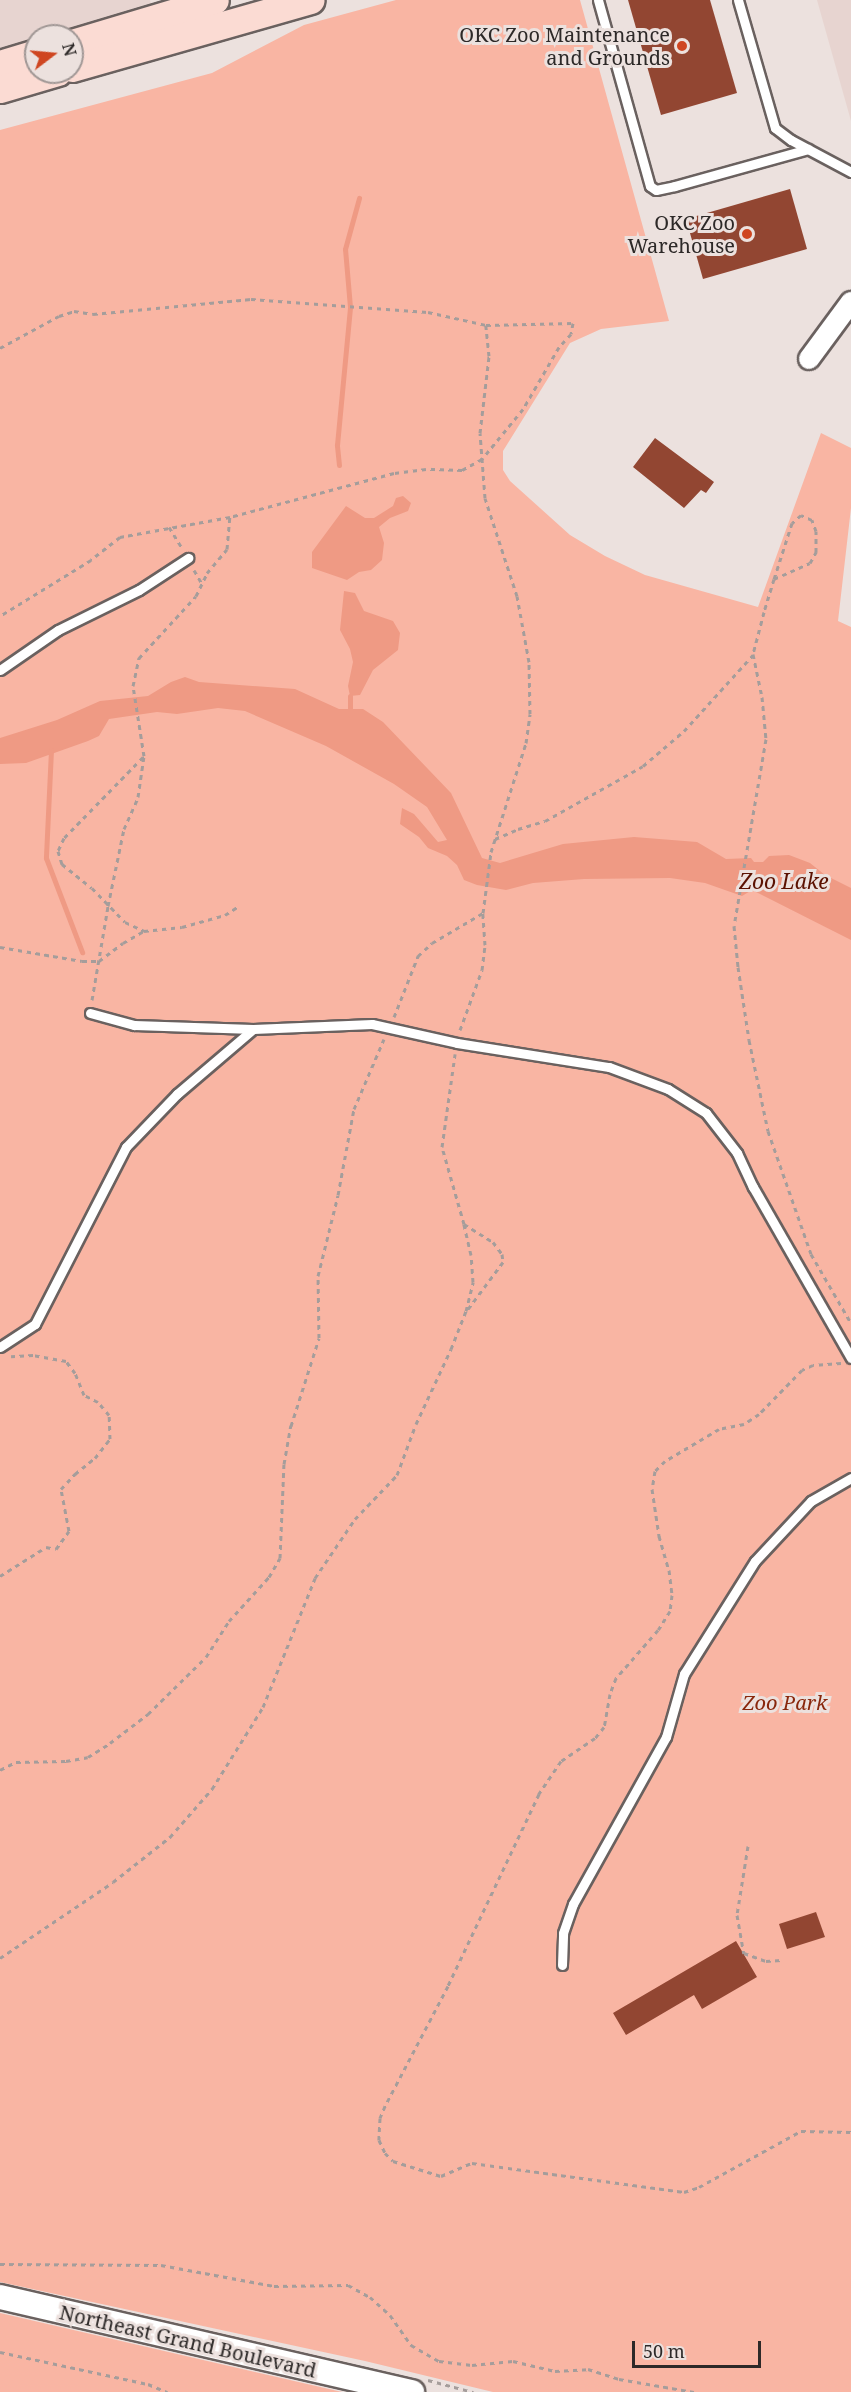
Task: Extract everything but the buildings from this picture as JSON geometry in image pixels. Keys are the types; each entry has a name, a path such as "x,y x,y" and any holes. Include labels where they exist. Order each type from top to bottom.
{"main road":[{"path":"84,39 215,0"},
{"path":"84,65 310,0"},
{"path":"0,64 24,57"},
{"path":"0,89 24,82"}],"street":[{"path":"809,359 851,302"},
{"name":"Northeast Grand Boulevard","path":"0,2297 412,2392"}],"lane":[{"path":"598,0 650,186 656,190 675,186 808,149"},
{"path":"738,0 775,128 851,172"},
{"path":"0,670 58,630 139,590 188,558"},
{"path":"90,1013 134,1025 254,1029 336,1024 390,1027 457,1043 609,1067 668,1089 706,1113 737,1153 753,1188 851,1358"},
{"path":"0,1347 35,1324 126,1147 177,1094 254,1029"},
{"path":"562,1965 564,1933 573,1904 666,1737 684,1674 755,1561 812,1501 851,1478"}],"path":[{"path":"0,348 59,316 74,312 93,315 250,299 428,312 486,325 573,323 571,334 559,347 524,409 482,459 462,470 426,469 394,473 230,517 120,537 91,560 0,616"},
{"path":"0,1958 113,1882 170,1837 212,1789 263,1707 315,1578 355,1519 397,1475 416,1424 442,1372 466,1311 473,1282 471,1255 442,1147 462,1017 482,970 485,945 483,914 491,852 526,743 530,714 529,662 517,596 485,498 480,433 489,356 486,325"},
{"path":"495,839 545,821 644,766 684,731 753,654 774,579 792,523 801,515 812,520 816,531 816,552 810,563 774,579"},
{"path":"90,1013 124,829 138,797 144,756 134,686 139,658 196,596 207,573 227,549 230,517"},
{"path":"753,654 762,697 766,739 734,926 738,967 749,1040 768,1131 811,1254 851,1323"},
{"path":"144,756 77,822 64,838 58,851 62,864 92,888 125,922 144,932"},
{"path":"0,947 82,961 99,961 123,943 144,932 193,924 225,915 239,906"},
{"path":"0,1770 16,1762 66,1761 88,1757 110,1743 147,1714 206,1657 229,1621 270,1577 280,1558 284,1464 291,1426 319,1338 316,1300 318,1276 338,1195 354,1109 418,956 432,943 483,914"},
{"path":"464,1224 493,1242 502,1254 503,1262 466,1311"},
{"path":"0,1357 33,1355 66,1361 75,1373 84,1395 98,1402 109,1415 110,1439 96,1458 75,1474 61,1489 69,1531 56,1549 46,1547 0,1576"},
{"path":"748,1846 737,1915 744,1953 766,1961 781,1960"},
{"path":"0,2264 161,2265 274,2286 348,2285 370,2297 390,2315 411,2345 440,2361 471,2365 513,2361 555,2371 588,2369 619,2379 694,2392"},
{"path":"0,2352 148,2384 167,2392"}],"shaded area":[{"path":"0,0 150,0 152,9 84,28 84,24 24,24 24,44 0,51"},
{"path":"817,0 851,0 851,121"}],"green space":[{"name":"Zoo Park","path":"396,0 580,0 669,321 601,329 570,343 503,451 503,470 510,481 570,535 605,556 645,575 758,607 821,433 851,448 851,508 838,621 851,627 851,2392 493,2392 365,2361 0,2282 0,130 212,73 304,25"},
{"path":"0,2313 342,2392 0,2392"}],"water":[{"path":"403,496 411,503 408,511 390,518 379,527 384,543 382,560 371,570 359,572 347,580 312,568 312,552 346,506 365,518 374,518 393,506 396,498"},
{"path":"344,591 355,593 364,611 393,621 400,633 398,650 373,670 360,695 350,696 348,686 353,662 350,649 340,630"},
{"name":"Zoo Lake","path":"185,677 199,682 295,689 339,709 363,709 383,722 451,793 482,858 500,863 563,844 634,837 697,842 726,859 751,858 754,862 763,862 769,856 789,855 810,863 825,875 851,888 851,940 752,890 742,896 705,883 670,878 584,879 533,883 506,890 477,885 464,880 457,865 447,856 428,848 419,837 400,824 402,808 414,814 438,842 447,840 427,807 394,784 326,746 245,711 218,708 177,714 157,712 109,719 99,736 88,741 26,763 0,764 0,738 57,720 100,701 148,696 171,682"}],"waterway":[{"path":"339,465 337,445 350,307 345,249 359,198"},
{"path":"350,696 350,715"},
{"path":"51,750 46,858 82,952"}],"place":[{"name":"OKC Zoo Maintenance and Grounds","path":"682,46"},
{"name":"OKC Zoo Warehouse","path":"747,234"}]}
